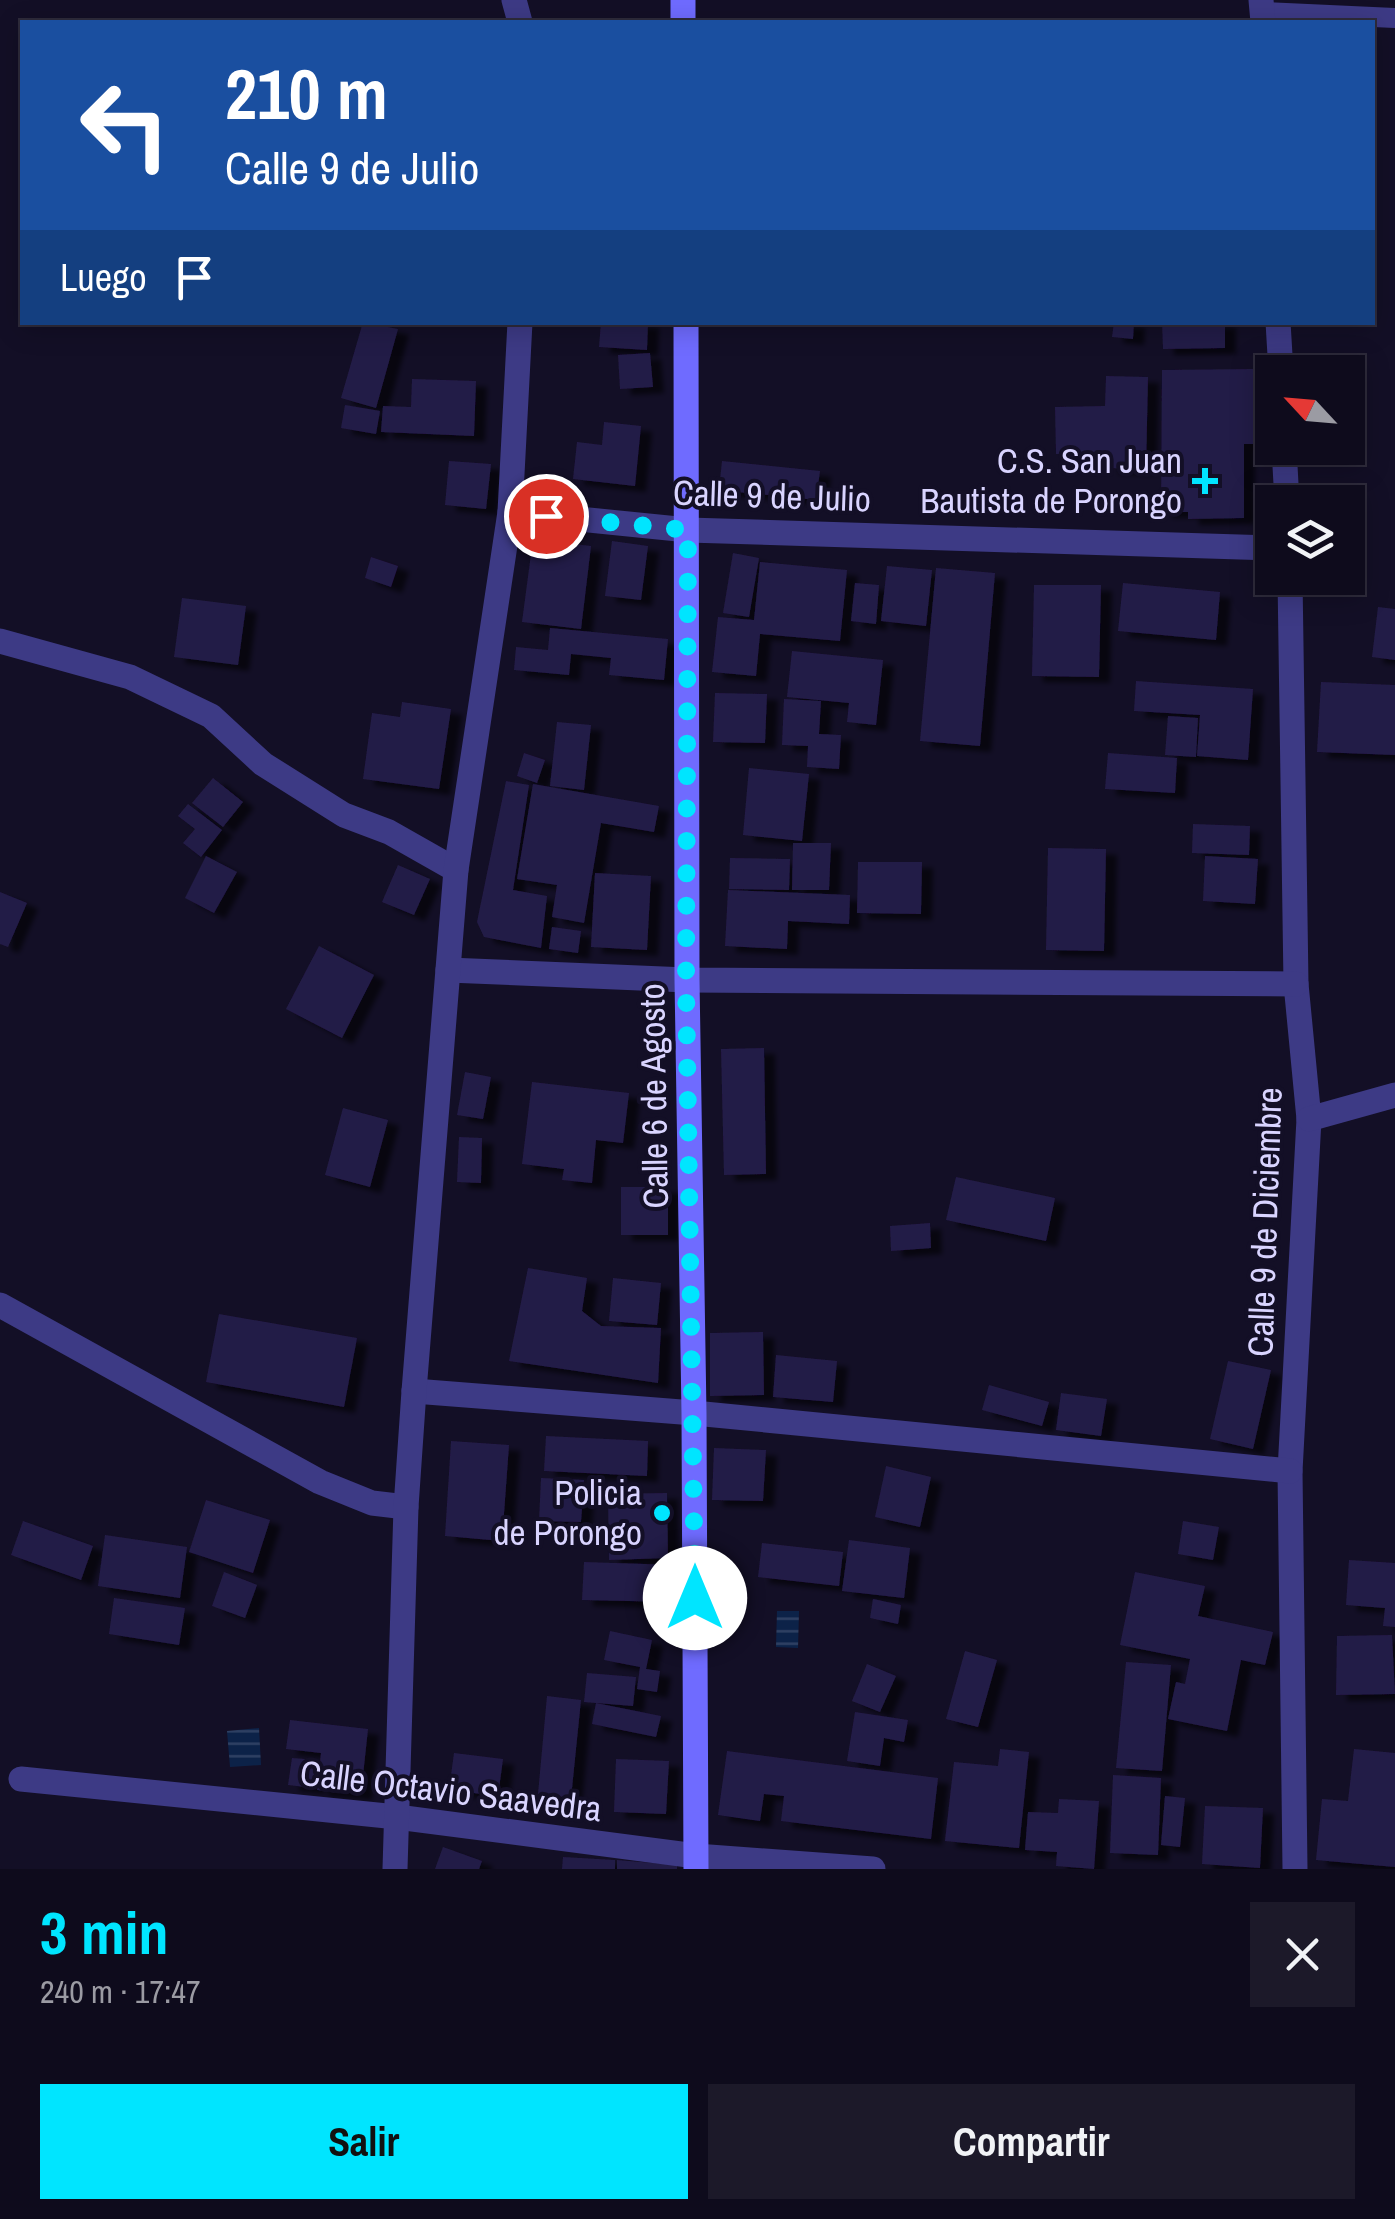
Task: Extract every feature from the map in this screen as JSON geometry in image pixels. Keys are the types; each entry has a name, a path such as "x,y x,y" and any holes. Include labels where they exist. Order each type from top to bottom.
{"main road":[{"name":"Calle 6 de Agosto","path":"686,325 686,980 694,1413 696,1863"}],"street":[{"path":"396,1869 406,1507 414,1392 456,870 510,512 520,325"},
{"path":"1278,325 1280,355"},
{"name":"Calle 9 de Julio","path":"510,512 688,530 1255,547"},
{"name":"Calle 9 de Diciembre","path":"1290,595 1296,984 1310,1120 1290,1471 1295,1869"},
{"path":"0,641 130,677 211,716 263,764 344,814 389,832 456,870"},
{"path":"448,970 686,980 1296,984"},
{"path":"1310,1120 1395,1095"},
{"path":"0,1305 320,1482 372,1502 406,1507"},
{"path":"414,1392 694,1413 1290,1471"},
{"name":"Calle Octavio Saavedra","path":"21,1778 397,1817 696,1863 873,1869"}],"lane":[{"path":"1262,11 1395,18"}],"water":[{"path":"777,1611 799,1611 798,1648 776,1647"},
{"path":"259,1728 261,1765 230,1767 227,1731"}],"building":[{"path":"362,325 398,329 376,408 341,398"},
{"path":"601,325 648,325 647,350 599,347"},
{"path":"1114,325 1134,325 1133,339 1112,337"},
{"path":"1162,325 1225,325 1225,348 1163,349"},
{"path":"650,353 653,387 620,389 618,355"},
{"path":"1254,369 1255,444 1244,444 1244,518 1188,519 1188,512 1161,512 1162,370"},
{"path":"1106,376 1148,377 1146,469 1108,468 1108,453 1056,454 1055,407 1105,406"},
{"path":"412,379 476,381 474,436 381,432 383,406 411,407"},
{"path":"345,405 380,411 376,434 341,428"},
{"path":"604,422 641,426 635,486 573,479 577,442 602,445"},
{"path":"449,461 491,464 486,509 445,505"},
{"path":"722,461 820,471 816,500 719,490"},
{"path":"533,539 591,546 581,629 522,622"},
{"path":"612,541 648,546 641,600 605,596"},
{"path":"733,553 759,558 749,617 723,613"},
{"path":"371,557 398,566 391,587 365,578"},
{"path":"760,562 847,570 840,641 760,634 756,676 712,672 718,617 754,620"},
{"path":"887,566 932,570 926,626 881,621"},
{"path":"936,568 995,573 980,746 920,741"},
{"path":"855,583 879,585 876,624 851,621"},
{"path":"1123,583 1220,592 1216,640 1118,631"},
{"path":"1034,585 1101,585 1099,677 1032,676"},
{"path":"182,598 246,606 238,665 174,657"},
{"path":"1378,607 1395,609 1395,660 1372,657"},
{"path":"550,628 668,639 664,680 609,675 611,658 571,654 569,675 514,670 516,647 548,650"},
{"path":"792,651 883,660 876,725 847,722 849,703 787,697"},
{"path":"1136,681 1253,689 1248,760 1197,756 1200,715 1134,711"},
{"path":"1321,682 1395,685 1395,755 1317,752"},
{"path":"715,693 767,694 765,743 713,742"},
{"path":"784,699 821,701 819,734 841,735 839,769 807,767 808,746 782,745"},
{"path":"402,702 451,709 439,789 363,779 372,713 400,717"},
{"path":"1168,716 1198,718 1196,757 1165,755"},
{"path":"557,722 591,725 584,790 550,786"},
{"path":"524,753 545,760 537,783 517,776"},
{"path":"1108,753 1177,758 1175,793 1105,789"},
{"path":"749,768 809,774 802,841 743,835"},
{"path":"213,778 243,802 223,827 192,803"},
{"path":"506,781 529,785 513,890 547,896 541,948 484,937 477,922"},
{"path":"533,784 659,806 654,832 601,823 584,923 552,917 557,885 517,879"},
{"path":"188,804 222,830 201,857 183,843 195,829 178,816"},
{"path":"1193,824 1250,826 1249,855 1192,853"},
{"path":"793,843 831,843 829,890 792,890"},
{"path":"1048,848 1106,849 1104,951 1046,950"},
{"path":"206,856 237,872 214,913 185,898"},
{"path":"1205,856 1258,859 1255,904 1203,901"},
{"path":"730,858 790,859 789,890 729,889"},
{"path":"858,862 922,862 921,914 857,913"},
{"path":"398,865 430,879 414,915 382,902"},
{"path":"595,873 651,876 647,950 591,947"},
{"path":"728,890 850,895 849,924 788,921 787,949 725,946"},
{"path":"0,892 27,903 8,947 0,944"},
{"path":"552,927 581,931 578,953 549,949"},
{"path":"319,946 374,975 342,1038 286,1009"},
{"path":"764,1048 766,1174 724,1175 721,1049"},
{"path":"465,1072 491,1077 483,1119 457,1115"},
{"path":"532,1082 629,1093 623,1143 596,1140 592,1183 562,1180 564,1169 522,1164"},
{"path":"343,1108 388,1120 370,1187 325,1175"},
{"path":"459,1137 482,1138 481,1183 457,1182"},
{"path":"956,1177 1055,1198 1046,1241 946,1220"},
{"path":"621,1187 668,1187 668,1235 621,1235"},
{"path":"930,1223 931,1248 891,1251 890,1226"},
{"path":"528,1268 587,1278 582,1311 601,1326 661,1328 658,1383 509,1361"},
{"path":"613,1278 661,1283 657,1325 609,1321"},
{"path":"219,1314 357,1338 344,1407 206,1382"},
{"path":"763,1332 764,1395 710,1396 710,1333"},
{"path":"776,1355 837,1361 833,1402 773,1397"},
{"path":"1228,1361 1271,1370 1253,1449 1210,1439"},
{"path":"989,1385 1049,1402 1042,1426 982,1410"},
{"path":"1061,1393 1107,1399 1101,1436 1056,1430"},
{"path":"546,1436 648,1441 647,1476 544,1471"},
{"path":"451,1441 509,1445 502,1541 445,1536"},
{"path":"714,1448 766,1450 763,1501 712,1500"},
{"path":"886,1466 931,1477 920,1527 875,1517"},
{"path":"541,1478 584,1480 581,1522 539,1521"},
{"path":"667,1493 668,1558 609,1560 608,1494"},
{"path":"206,1500 270,1520 253,1573 189,1552"},
{"path":"23,1521 93,1546 81,1580 11,1555"},
{"path":"1183,1521 1219,1527 1213,1560 1178,1554"},
{"path":"105,1535 187,1547 180,1598 98,1586"},
{"path":"849,1540 910,1548 904,1598 842,1591"},
{"path":"762,1543 843,1552 839,1586 758,1577"},
{"path":"1349,1560 1395,1563 1395,1627 1383,1626 1385,1608 1346,1605"},
{"path":"584,1562 675,1565 674,1602 582,1600"},
{"path":"224,1572 257,1585 245,1618 212,1606"},
{"path":"1135,1572 1205,1586 1198,1616 1273,1632 1265,1665 1241,1660 1227,1731 1168,1719 1176,1682 1185,1684 1190,1659 1120,1645"},
{"path":"114,1598 185,1608 179,1645 109,1634"},
{"path":"873,1599 901,1605 898,1624 870,1618"},
{"path":"610,1631 652,1640 646,1669 660,1671 657,1692 637,1689 640,1667 604,1660"},
{"path":"1392,1635 1395,1694 1336,1695 1337,1636"},
{"path":"965,1651 997,1660 978,1727 946,1719"},
{"path":"1126,1662 1171,1665 1162,1771 1116,1768"},
{"path":"867,1664 896,1676 880,1712 852,1701"},
{"path":"587,1673 636,1677 633,1706 584,1702"},
{"path":"547,1696 581,1700 571,1798 538,1794"},
{"path":"596,1703 661,1716 656,1737 592,1724"},
{"path":"855,1712 908,1720 904,1742 884,1738 880,1766 847,1761"},
{"path":"290,1720 368,1729 361,1794 317,1790 321,1753 286,1749"},
{"path":"1000,1749 1029,1752 1019,1848 945,1841 954,1762 998,1766"},
{"path":"1354,1749 1395,1753 1395,1867 1316,1860 1322,1799 1348,1801"},
{"path":"727,1751 938,1778 931,1839 781,1821 784,1796 764,1794 760,1821 718,1815"},
{"path":"454,1753 503,1759 498,1796 449,1790"},
{"path":"292,1758 317,1760 314,1788 288,1785"},
{"path":"616,1759 669,1761 666,1814 614,1812"},
{"path":"1113,1775 1161,1778 1158,1855 1110,1853"},
{"path":"1165,1796 1185,1798 1180,1847 1161,1845"},
{"path":"1059,1799 1099,1801 1094,1869 1056,1866 1057,1852 1025,1850 1028,1812 1058,1813"},
{"path":"1205,1806 1263,1808 1260,1868 1202,1864"},
{"path":"443,1847 482,1861 479,1869 435,1869"},
{"path":"563,1857 615,1860 615,1869 562,1869"},
{"path":"617,1860 677,1865 677,1869 617,1869"}],"place":[{"name":"C.S. San Juan Bautista de Porongo","path":"1205,481"},
{"name":"Policia de Porongo","path":"662,1513"}],"route":[{"path":"546,516 688,530 686,980 695,1598"}]}
